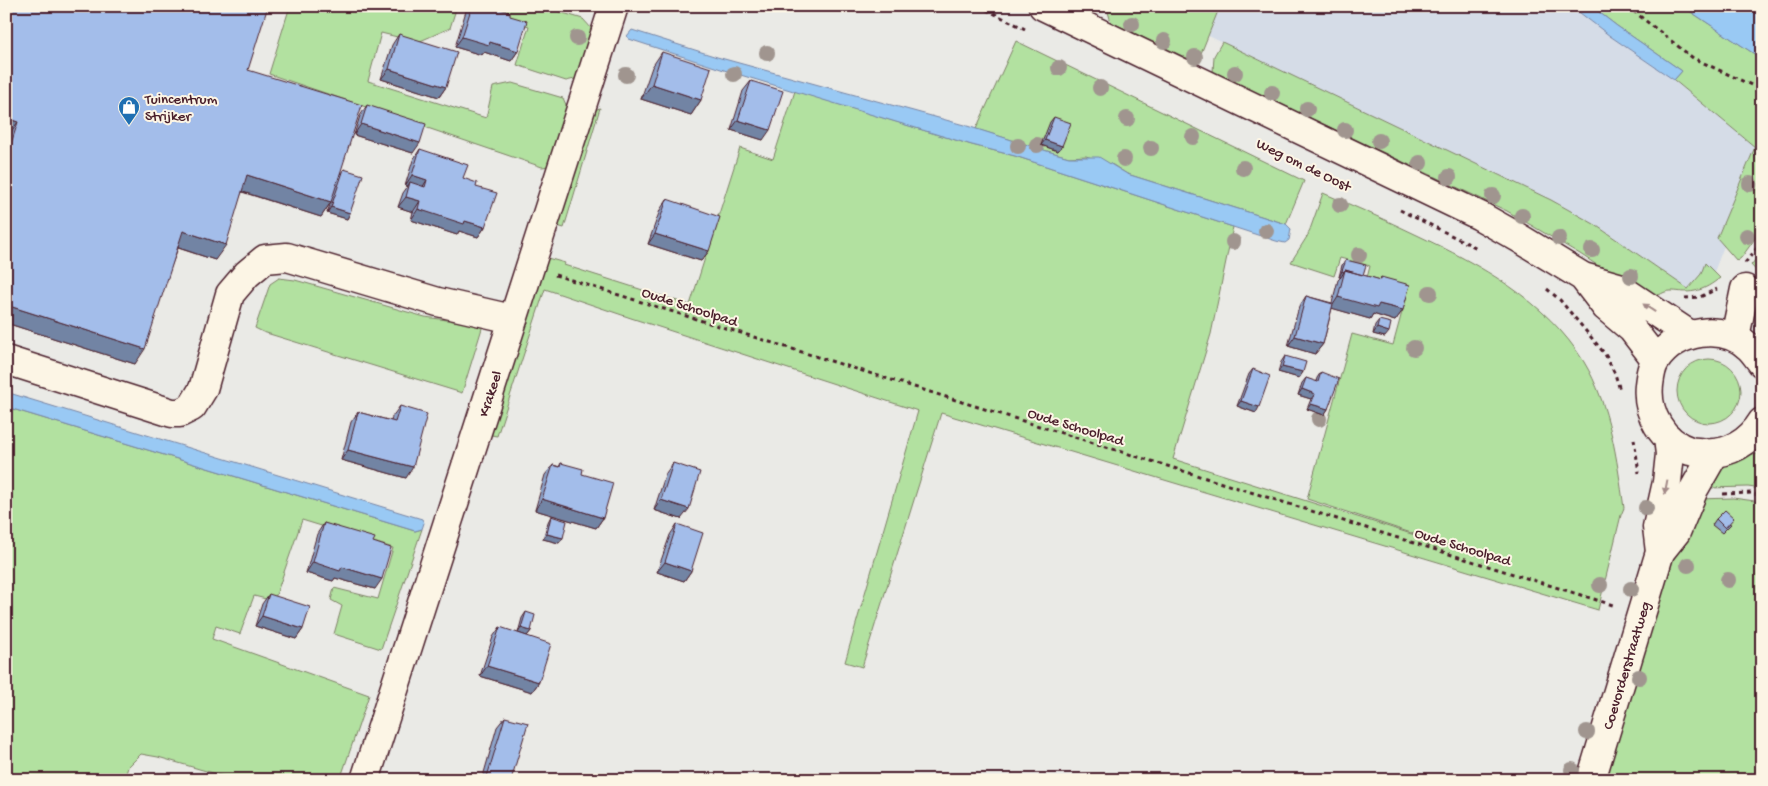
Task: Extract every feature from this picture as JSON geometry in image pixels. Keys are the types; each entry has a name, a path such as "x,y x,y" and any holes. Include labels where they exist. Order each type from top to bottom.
{"street":[{"name":"Weg om de Oost","path":"1043,6 1480,216 1583,277 1618,287 1690,335"},
{"name":"Krakeel","path":"365,780 530,267 606,8"},
{"path":"6,360 180,413 192,407 203,389 230,294 247,274 265,259 287,257 438,302 512,319"},
{"name":"Weg om de Oost","path":"1583,277 1606,307 1632,329 1656,360"},
{"path":"1735,337 1745,289"},
{"path":"1758,433 1730,450 1714,454 1690,451 1668,438 1657,426 1650,410 1648,394 1650,377 1656,360 1671,345 1690,335 1711,332 1735,337 1750,348 1762,363"},
{"name":"Coevorderstraatweg","path":"1591,780 1660,552 1658,527 1667,482 1670,454 1668,438"},
{"name":"Coevorderstraatweg","path":"1660,552 1676,532 1694,488 1714,454"}],"path":[{"path":"979,6 1032,32"},
{"path":"1627,6 1692,58 1762,90"},
{"path":"1394,208 1480,250"},
{"name":"Oude Schoolpad","path":"530,267 746,336 1617,606"},
{"path":"1542,286 1560,300 1605,354"}],"shaded area":[{"path":"1146,6 1571,6 1610,36 1674,80 1755,147 1717,238 1724,246 1714,272 1705,263 1701,274 1688,289 1594,224 1551,200"}],"green space":[{"path":"290,6 457,6 450,28 418,42 381,33 368,81 486,118 493,87 512,83 563,98 567,107 550,166 542,167 269,74"},
{"path":"464,6 540,6 583,19 592,29 579,78 566,81 517,65 529,26"},
{"path":"1109,6 1220,6 1200,56 1191,60 1111,22 1108,12"},
{"path":"1591,6 1682,6 1762,59 1762,229 1737,261 1717,238 1755,147 1674,80 1682,71"},
{"path":"1016,41 1304,181 1286,224 1127,174 1113,165 1086,156 1069,157 976,129"},
{"path":"1222,42 1551,200 1594,224 1688,289 1701,274 1705,263 1720,278 1699,290 1664,292 1651,300 1580,254 1507,211 1213,72 1214,56"},
{"path":"795,91 972,145 1015,156 1233,227 1211,334 1173,459 1491,559 1307,499 1352,334 1393,345 1408,290 1367,278 1370,266 1340,258 1334,276 1291,262 1308,235 1323,193 1417,235 1488,272 1510,286 1551,320 1568,340 1584,362 1593,379 1606,414 1615,452 1624,508 1598,610 941,413 862,667 845,662 918,411 545,289 497,436 485,434 544,257 690,305 740,148 773,159"},
{"path":"600,108 564,228 554,225 592,111"},
{"path":"1762,252 1762,277 1751,265"},
{"path":"279,278 295,280 425,317 483,325 462,393 255,328 270,284"},
{"path":"1762,303 1762,337 1758,325 1756,304"},
{"path":"1709,359 1721,361 1732,368 1739,379 1741,391 1739,403 1732,414 1721,421 1709,423 1697,421 1686,414 1679,403 1677,391 1679,379 1686,368 1697,361"},
{"path":"6,407 415,531 422,529 381,649 334,634 342,606 331,600 334,588 378,599 393,548 302,520 274,601 254,596 240,634 216,626 212,639 369,695 340,780 237,780 158,757 141,754 128,767 124,780 6,780"},
{"path":"1748,454 1762,454 1762,489 1748,487 1708,488 1725,462"},
{"path":"1733,498 1762,502 1762,537 1759,541 1762,550 1762,780 1598,780 1644,638 1698,499"}],"water":[{"path":"1571,6 1591,6 1682,71 1674,80 1610,36"},
{"path":"1682,6 1762,6 1762,59"},
{"path":"632,30 717,57 964,125 1069,157 1099,157 1127,174 1286,224 1291,229 1289,240 1285,243 1276,241 1015,156 972,145 724,70 629,39 627,36"},
{"path":"6,392 422,519 424,523 422,529 415,531 6,407"}],"building":[{"path":"6,6 268,6 248,70 362,105 331,202 247,175 226,245 183,231 145,349 6,305 6,159 18,122 6,118"},
{"path":"472,6 490,6 510,12 510,16 527,21 518,51 490,42 489,45 462,37"},
{"path":"399,34 457,52 446,87 389,69"},
{"path":"662,52 711,68 701,100 652,84"},
{"path":"751,81 783,91 770,130 738,120"},
{"path":"367,105 426,124 420,143 361,124"},
{"path":"1054,117 1071,123 1062,146 1045,140"},
{"path":"420,149 468,165 463,178 477,183 476,187 497,193 485,227 465,221 464,224 418,209 420,201 406,197 410,182 425,187 427,180 412,175"},
{"path":"344,169 363,175 350,213 331,207"},
{"path":"667,199 720,217 709,251 655,234"},
{"path":"1346,260 1366,265 1363,275 1345,270 1344,272 1342,271"},
{"path":"1345,270 1381,280 1381,277 1410,285 1403,310 1379,304 1377,308 1338,297"},
{"path":"1306,296 1333,304 1323,344 1295,336"},
{"path":"1379,320 1391,323 1389,332 1377,328"},
{"path":"1285,356 1306,362 1303,372 1282,367"},
{"path":"1253,369 1270,376 1259,407 1241,401"},
{"path":"1321,372 1339,379 1328,409 1311,404 1315,394 1302,389 1306,378 1318,382"},
{"path":"400,406 427,414 413,467 348,450 358,412 395,422"},
{"path":"561,463 583,469 582,474 613,483 603,518 542,499 553,465 560,467"},
{"path":"673,463 700,472 689,509 661,500"},
{"path":"1725,510 1734,518 1725,528 1716,519"},
{"path":"551,516 567,521 563,538 547,534"},
{"path":"324,523 375,538 373,542 391,548 382,579 342,567 340,571 313,562"},
{"path":"677,524 703,533 691,571 665,562"},
{"path":"269,594 310,607 303,629 262,616"},
{"path":"526,612 535,615 531,631 521,628"},
{"path":"500,627 551,644 539,682 487,666"},
{"path":"505,717 528,723 511,780 486,780"}],"place":[{"name":"Tuincentrum Strijker","path":"129,126"}]}
